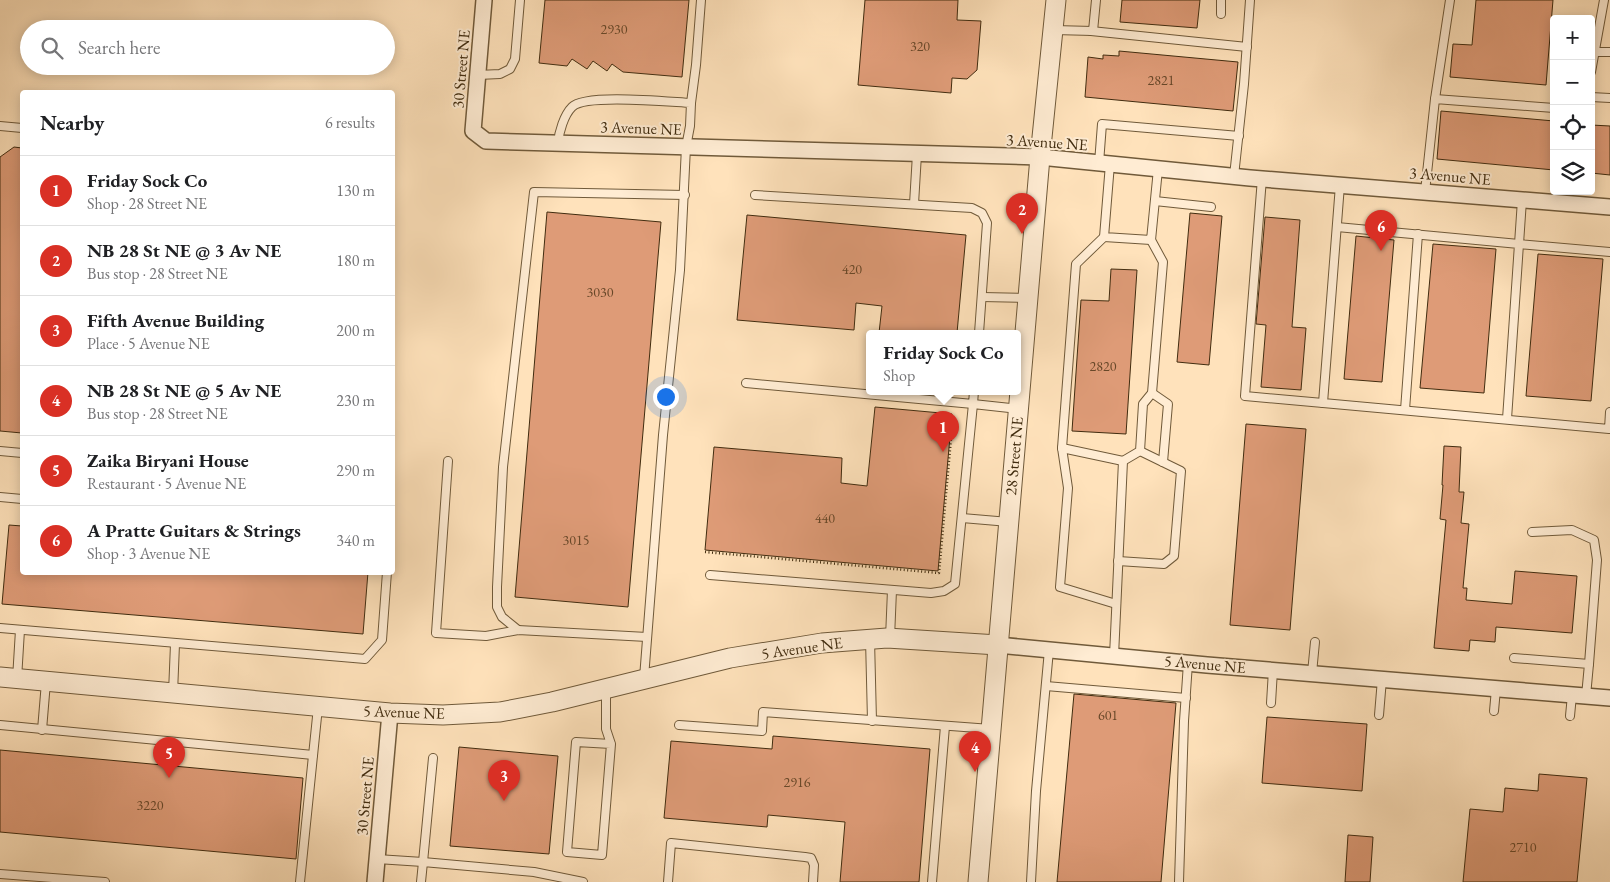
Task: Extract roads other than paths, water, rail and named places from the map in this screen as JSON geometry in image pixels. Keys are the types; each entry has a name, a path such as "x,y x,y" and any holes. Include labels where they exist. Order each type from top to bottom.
{"street":[{"name":"30 Street NE","path":"481,137 473,131 484,0"},
{"name":"28 Street NE","path":"1021,376 1056,0"},
{"name":"3 Avenue NE","path":"481,137 486,141 1040,157 1234,176 1610,207"},
{"name":"28 Street NE","path":"978,882 1019,395"},
{"name":"5 Avenue NE","path":"8,678 390,714 500,712 606,690 730,658 822,643 890,638 998,645 1312,674 1610,698"},
{"name":"30 Street NE","path":"375,882 390,714"}],"lane":[{"path":"478,74 500,74 510,69 515,60 520,0"},
{"path":"644,680 663,435 680,270 686,147 690,126 701,0"},
{"path":"1091,31 1093,31 1096,0"},
{"path":"1220,14 1221,0"},
{"path":"1234,176 1250,0"},
{"path":"1425,192 1435,99 1450,0"},
{"path":"1604,0 1595,52 1610,52"},
{"path":"1601,12 1610,13"},
{"path":"1053,30 1091,31 1247,47"},
{"path":"1595,97 1610,98"},
{"path":"558,143 560,129 572,106 583,101 613,99 691,103"},
{"path":"1435,99 1550,108"},
{"path":"1116,604 1060,586 1068,488 1062,448 1076,264 1104,237 1102,124 1239,136"},
{"path":"0,126 20,128"},
{"path":"914,204 917,154"},
{"path":"1140,451 1142,404 1152,393 1163,262 1151,240 1158,169"},
{"path":"1262,178 1245,396 1608,429 1610,412"},
{"path":"1323,403 1340,185"},
{"path":"518,630 502,617 497,607 497,587 503,467 534,192 685,194"},
{"path":"755,195 972,208 982,213 987,223 979,330"},
{"path":"1507,420 1522,200"},
{"path":"1155,201 1211,207"},
{"path":"1337,227 1610,252"},
{"path":"1405,410 1418,234"},
{"path":"1104,237 1151,240"},
{"path":"982,297 1028,298"},
{"path":"746,383 866,394"},
{"path":"1152,393 1168,404 1163,462"},
{"path":"876,395 1018,409"},
{"path":"710,575 931,593 944,591 955,584 974,395"},
{"path":"1062,448 1123,461 1140,451"},
{"path":"0,451 20,453"},
{"path":"1118,561 1164,564 1174,556 1182,471 1140,451"},
{"path":"448,461 436,633 486,636 518,630 647,637"},
{"path":"1114,656 1123,461"},
{"path":"0,497 20,498"},
{"path":"962,518 1009,522"},
{"path":"1532,532 1572,530 1594,540 1597,560 1589,664 1579,696 1570,716"},
{"path":"0,628 365,659 382,640 387,575"},
{"path":"890,638 892,590"},
{"path":"8,678 20,630"},
{"path":"870,639 872,721"},
{"path":"1312,674 1316,642"},
{"path":"173,694 175,644"},
{"path":"1031,882 1036,791 1049,650"},
{"path":"1514,658 1589,664"},
{"path":"1179,882 1188,663"},
{"path":"1271,703 1273,670"},
{"path":"1379,716 1382,679"},
{"path":"42,730 46,682"},
{"path":"1046,686 1186,698"},
{"path":"1494,711 1496,689"},
{"path":"606,690 606,730 611,744 602,855 567,852 576,742 611,744"},
{"path":"300,882 318,707"},
{"path":"679,725 762,731 763,712 991,730"},
{"path":"0,726 313,755"},
{"path":"932,882 945,726"},
{"path":"421,882 433,758"},
{"path":"668,882 671,843 811,858 814,865 813,882"},
{"path":"377,859 534,872 582,882"},
{"path":"0,874 105,882"}],"place":[{"name":"NB 28 St NE @ 3 Av NE","path":"1022,234"},
{"name":"A Pratte Guitars & Strings","path":"1381,251"},
{"name":"Friday Sock Co","path":"943,452"},
{"name":"NB 28 St NE @ 5 Av NE","path":"975,772"},
{"name":"Zaika Biryani House","path":"169,778"},
{"name":"Fifth Avenue Building","path":"504,801"}]}
